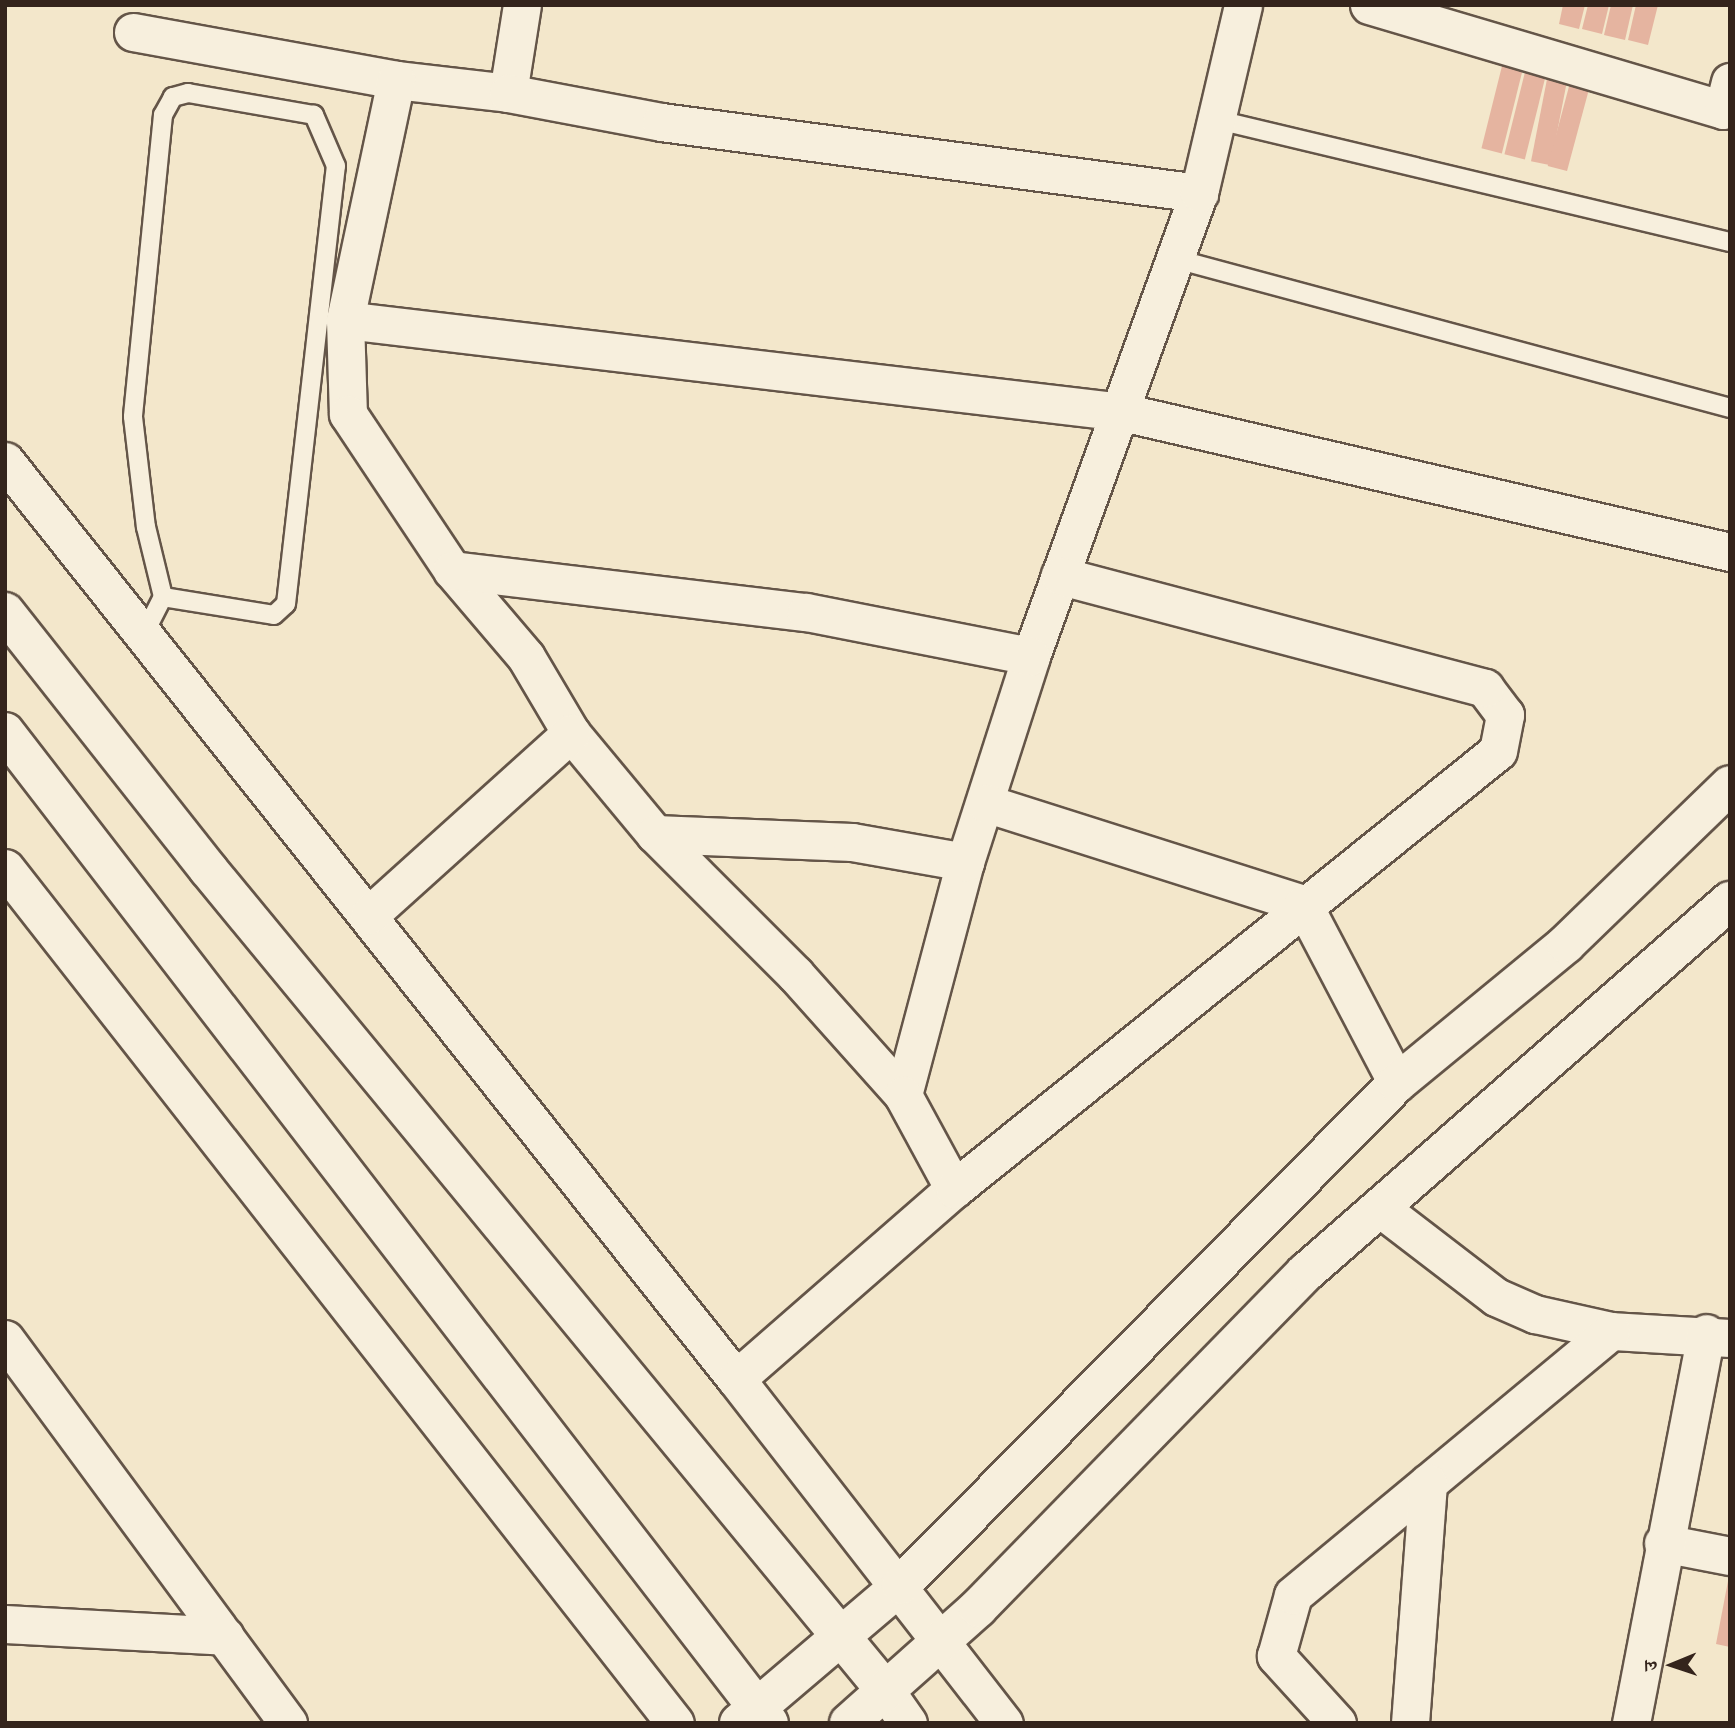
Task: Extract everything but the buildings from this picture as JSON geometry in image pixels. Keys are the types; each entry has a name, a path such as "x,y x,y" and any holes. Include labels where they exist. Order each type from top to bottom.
{"street":[{"path":"509,93 522,5"},
{"path":"903,1095 965,862 1031,656 1122,412 1199,192 1243,5"},
{"path":"1369,5 1723,110 1730,82"},
{"path":"133,32 396,80 509,93 661,122 1199,192"},
{"path":"396,80 345,320 348,414 452,570 526,657 571,733 655,834 795,974 903,1095 954,1189"},
{"path":"345,320 1122,412 1730,552"},
{"path":"5,461 145,632 944,1638 1004,1723"},
{"path":"452,570 806,612 1031,656"},
{"path":"736,1379 954,1189 1303,904 1498,751 1505,715 1485,688 1060,576"},
{"path":"5,612 208,869 844,1637 908,1723"},
{"path":"5,732 755,1717 901,1585 1397,1083 1566,944 1730,785"},
{"path":"369,915 571,733"},
{"path":"985,803 1303,904 1397,1083"},
{"path":"655,834 852,842 965,862"},
{"path":"5,868 675,1723"},
{"path":"849,1723 944,1638 1305,1273 1730,901"},
{"path":"1380,1208 1496,1297 1535,1314 1611,1331 1718,1336 1663,1543 1631,1723"},
{"path":"1337,1723 1276,1657 1285,1610 1293,1595 1611,1331"},
{"path":"5,1339 288,1723"},
{"path":"1410,1723 1428,1483"},
{"path":"1663,1543 1730,1556"},
{"path":"5,1624 225,1636"}],"lane":[{"path":"145,632 163,597 146,527 132,417 163,115 173,97 188,93 314,115 336,166 286,604 274,615 163,597"},
{"path":"1218,120 1730,242"},
{"path":"1176,259 1730,408"}]}
